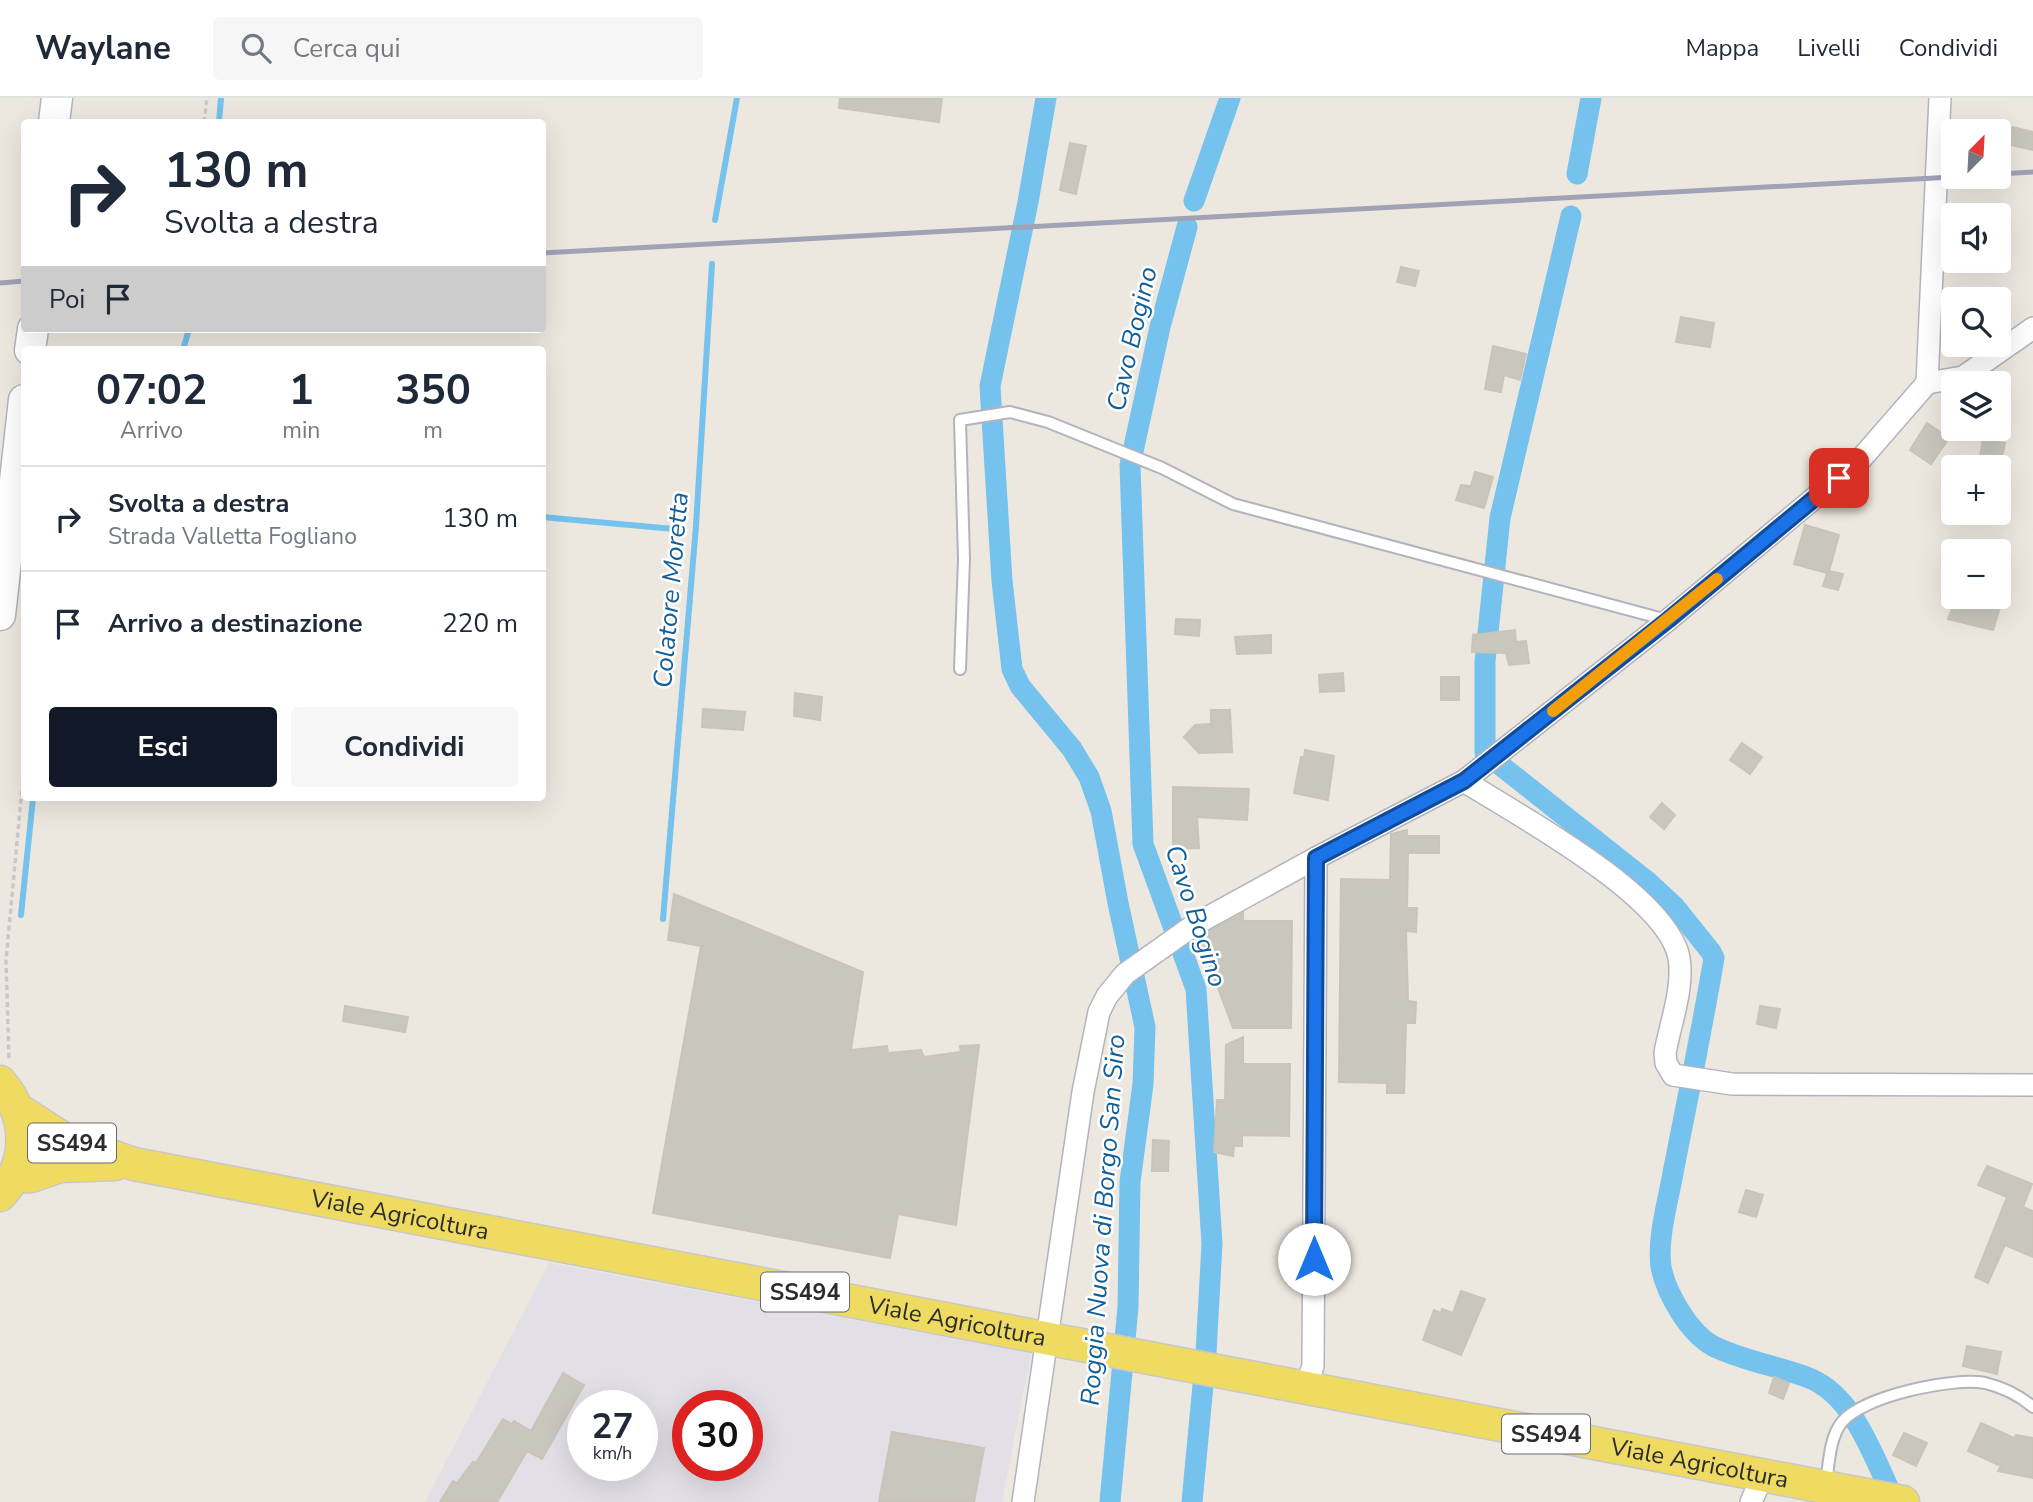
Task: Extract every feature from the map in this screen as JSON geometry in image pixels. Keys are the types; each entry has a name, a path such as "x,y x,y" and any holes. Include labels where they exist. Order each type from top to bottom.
{"main road":[{"path":"54,119 57,98"},
{"path":"0,615 21,427"},
{"name":"Viale Agricoltura","path":"5,1089 65,1140 134,1164 1142,1355 1757,1488 1826,1487 1903,1502"},
{"name":"Viale Agricoltura","path":"5,1089 23,1142 7,1186"},
{"name":"Viale Agricoltura","path":"7,1186 60,1166 134,1164"}],"street":[{"path":"1023,1502 1083,1092 1099,1012 1107,996 1125,974 1178,937 1316,858 1471,776 1668,620 1860,460 1927,383 1940,98"},
{"path":"1927,383 1963,377 2033,328"},
{"path":"1471,776 1646,905 1670,932 1680,971 1664,1053 1665,1063 1672,1075 1732,1084 1846,1087 2033,1085"},
{"path":"1305,1389 1313,1366 1316,858"}],"lane":[{"path":"960,669 964,559 960,420 1010,412 1048,422 1140,459 1233,503 1668,620"},
{"path":"1826,1487 1831,1449 1844,1419 1858,1409 1881,1400 1953,1382 1986,1383 2021,1396 2033,1407"}],"path":[{"path":"204,119 206,98"},
{"path":"5,1089 9,1063 6,960 21,799"}],"shaded area":[{"path":"549,1263 1031,1353 1002,1502 425,1502"}],"building":[{"path":"840,98 942,98 939,122 839,108"},
{"path":"2011,127 2033,132 2033,150 2011,145"},
{"path":"1070,143 1086,146 1076,194 1060,190"},
{"path":"1401,267 1419,271 1415,286 1397,282"},
{"path":"1681,317 1714,323 1710,347 1676,342"},
{"path":"1493,346 1526,354 1520,380 1504,375 1501,392 1485,389"},
{"path":"1927,423 1941,433 1941,441 1947,441 1931,464 1910,450"},
{"path":"1983,441 2005,443 2002,455 1980,455"},
{"path":"1475,472 1493,477 1484,508 1456,500 1461,485 1471,486"},
{"path":"1805,525 1839,535 1829,571 1843,574 1838,590 1823,586 1827,573 1794,564"},
{"path":"1952,609 1999,609 1993,630 1948,619"},
{"path":"1176,619 1200,620 1199,636 1175,634"},
{"path":"1515,630 1516,642 1526,641 1529,663 1509,665 1506,653 1472,652 1473,635"},
{"path":"1271,635 1271,653 1237,654 1235,637"},
{"path":"1343,673 1344,691 1320,692 1319,675"},
{"path":"1441,677 1459,677 1459,700 1441,700"},
{"path":"795,693 822,697 820,720 794,716"},
{"path":"703,709 745,712 743,730 702,727"},
{"path":"1211,710 1230,710 1232,752 1199,753 1184,737 1195,725 1211,724"},
{"path":"1742,743 1762,757 1750,774 1730,760"},
{"path":"1305,750 1334,756 1328,800 1294,793 1301,757 1304,758"},
{"path":"1173,787 1249,789 1247,820 1197,817 1199,848 1173,849"},
{"path":"1662,803 1675,815 1664,829 1650,817"},
{"path":"1407,830 1407,836 1439,836 1439,853 1408,853 1407,908 1417,908 1416,932 1406,931 1408,1001 1416,1002 1415,1023 1406,1023 1404,1093 1387,1093 1387,1083 1339,1082 1341,879 1390,880 1391,834"},
{"path":"674,894 863,972 851,1050 887,1046 888,1053 921,1050 924,1057 961,1052 960,1046 979,1045 956,1225 898,1214 890,1258 653,1213 701,946 668,940"},
{"path":"1243,913 1243,921 1292,921 1291,1028 1233,1028 1199,937"},
{"path":"345,1006 408,1017 405,1032 343,1021"},
{"path":"1760,1006 1780,1009 1776,1028 1757,1024"},
{"path":"1243,1037 1243,1064 1290,1064 1289,1136 1242,1135 1242,1146 1234,1146 1233,1156 1214,1152 1217,1100 1225,1100 1226,1045"},
{"path":"1153,1140 1169,1141 1168,1171 1152,1171"},
{"path":"1987,1166 2032,1184 2023,1207 2033,1211 2033,1257 2005,1245 1988,1283 1975,1277 2007,1197 1978,1185"},
{"path":"1746,1190 1763,1195 1756,1217 1739,1212"},
{"path":"1461,1291 1485,1299 1461,1355 1423,1340 1434,1310 1441,1313 1442,1309 1453,1313"},
{"path":"1967,1346 2001,1352 1997,1374 1963,1366"},
{"path":"563,1373 584,1385 581,1390 567,1390 567,1415 542,1459 527,1451 497,1502 440,1502 453,1481 457,1483 473,1462 476,1463 503,1419 512,1424 514,1421 531,1431"},
{"path":"1774,1377 1789,1383 1783,1399 1769,1393"},
{"path":"1981,1423 2014,1438 2016,1435 2033,1438 2033,1478 1998,1471 2001,1466 1968,1451"},
{"path":"892,1432 984,1448 974,1502 879,1502"},
{"path":"1904,1433 1927,1443 1916,1466 1893,1455"}],"waterway":[{"path":"219,119 221,98"},
{"name":"Colatore Moretta","path":"715,220 737,98"},
{"name":"Roggia Nuova di Borgo San Siro","path":"1046,98 1028,202 990,386 1002,581 1012,669 1020,686 1072,749 1089,777 1101,811 1145,1027 1143,1084 1130,1182 1128,1307 1110,1502"},
{"name":"Cavo Bogino","path":"1194,201 1230,98"},
{"path":"1577,174 1591,98"},
{"path":"1571,216 1500,518 1485,661 1485,753 1648,882 1675,907 1711,952 1714,958 1662,1232 1660,1256 1664,1277 1673,1300 1687,1322 1704,1340 1736,1356 1809,1378 1839,1399 1862,1431 1895,1502"},
{"name":"Cavo Bogino","path":"1187,227 1160,327 1130,465 1143,844 1196,989 1212,1244 1206,1353 1192,1502"},
{"name":"Colatore Moretta","path":"663,919 696,526 712,264"},
{"path":"184,346 188,333"},
{"path":"546,517 674,529"},
{"path":"21,915 33,801"}],"railway":[{"path":"2011,173 2033,172"},
{"path":"546,253 1941,178"},
{"path":"0,283 21,281"}],"slow traffic":[{"path":"1553,711 1717,579"}],"route":[{"path":"1314,1259 1316,858 1464,781 1668,620 1839,478"}]}
